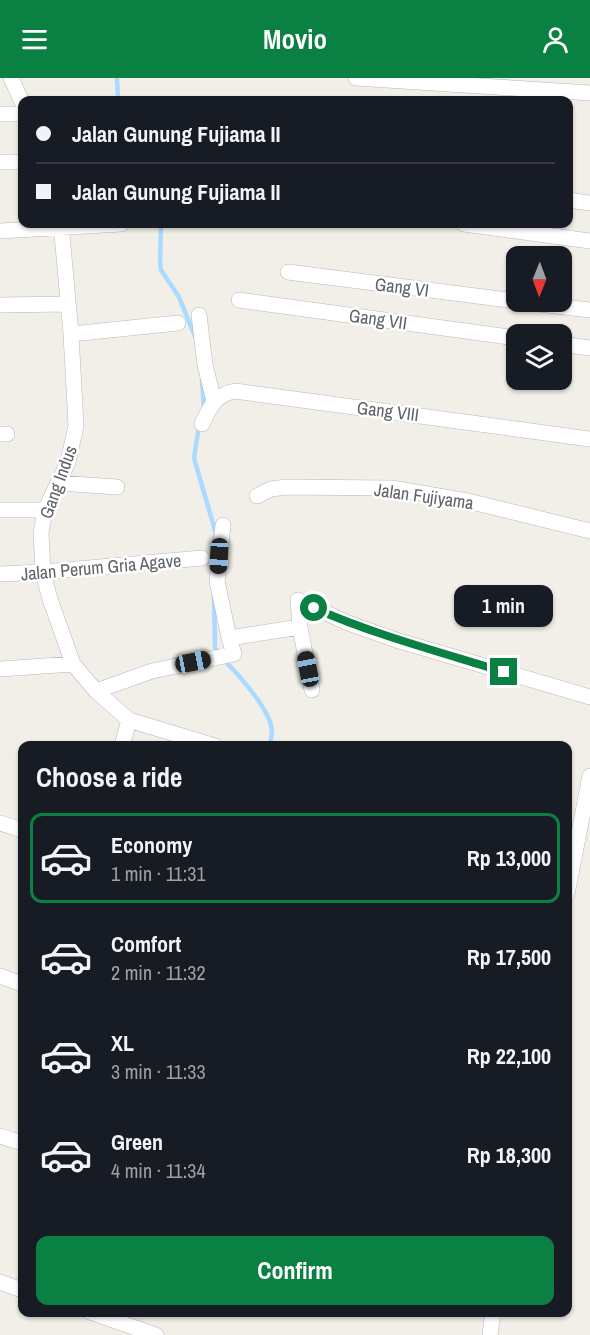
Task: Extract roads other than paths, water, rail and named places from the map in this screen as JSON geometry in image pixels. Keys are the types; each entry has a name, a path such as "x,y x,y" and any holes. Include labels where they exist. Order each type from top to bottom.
{"street":[{"path":"356,78 590,93"},
{"path":"8,80 18,96"},
{"path":"0,114 18,114"},
{"path":"0,162 18,162"},
{"path":"573,201 590,203"},
{"path":"0,231 37,228"},
{"name":"Gang Indus","path":"61,228 71,334 75,426 68,462 45,510 41,532 43,572 50,599 74,664 96,691 129,720"},
{"path":"494,228 590,241"},
{"name":"Gang VI","path":"288,272 506,300"},
{"name":"Gang VII","path":"239,300 506,337"},
{"path":"0,305 67,304"},
{"path":"572,308 590,310"},
{"path":"199,315 214,401 202,424"},
{"path":"71,334 178,323"},
{"path":"572,346 590,348"},
{"name":"Gang VIII","path":"214,401 222,395 235,391 590,439"},
{"path":"57,483 117,488"},
{"name":"Jalan Fujiyama","path":"257,496 271,489 287,487 391,488 468,501 590,531"},
{"path":"0,510 45,510"},
{"path":"96,691 152,671 234,654 217,581 223,525"},
{"name":"Jalan Perum Gria Agave","path":"0,574 202,558"},
{"path":"312,690 300,627 298,600 348,623 396,640 590,697"},
{"path":"229,638 300,627"},
{"path":"0,669 74,664"},
{"path":"123,741 129,720 198,741"},
{"path":"572,847 590,776"},
{"path":"0,823 18,829"},
{"path":"0,976 18,983"},
{"path":"0,1136 18,1142"},
{"path":"0,1282 18,1289"},
{"path":"104,1317 156,1335"},
{"path":"490,1335 492,1317"}],"waterway":[{"path":"117,78 118,96"},
{"path":"161,228 161,270 179,297 196,339"},
{"path":"202,379 204,410"},
{"path":"199,426 194,458 216,534"},
{"path":"214,596 215,648 218,653"},
{"path":"223,659 253,693 266,713 272,731 271,741"}]}
